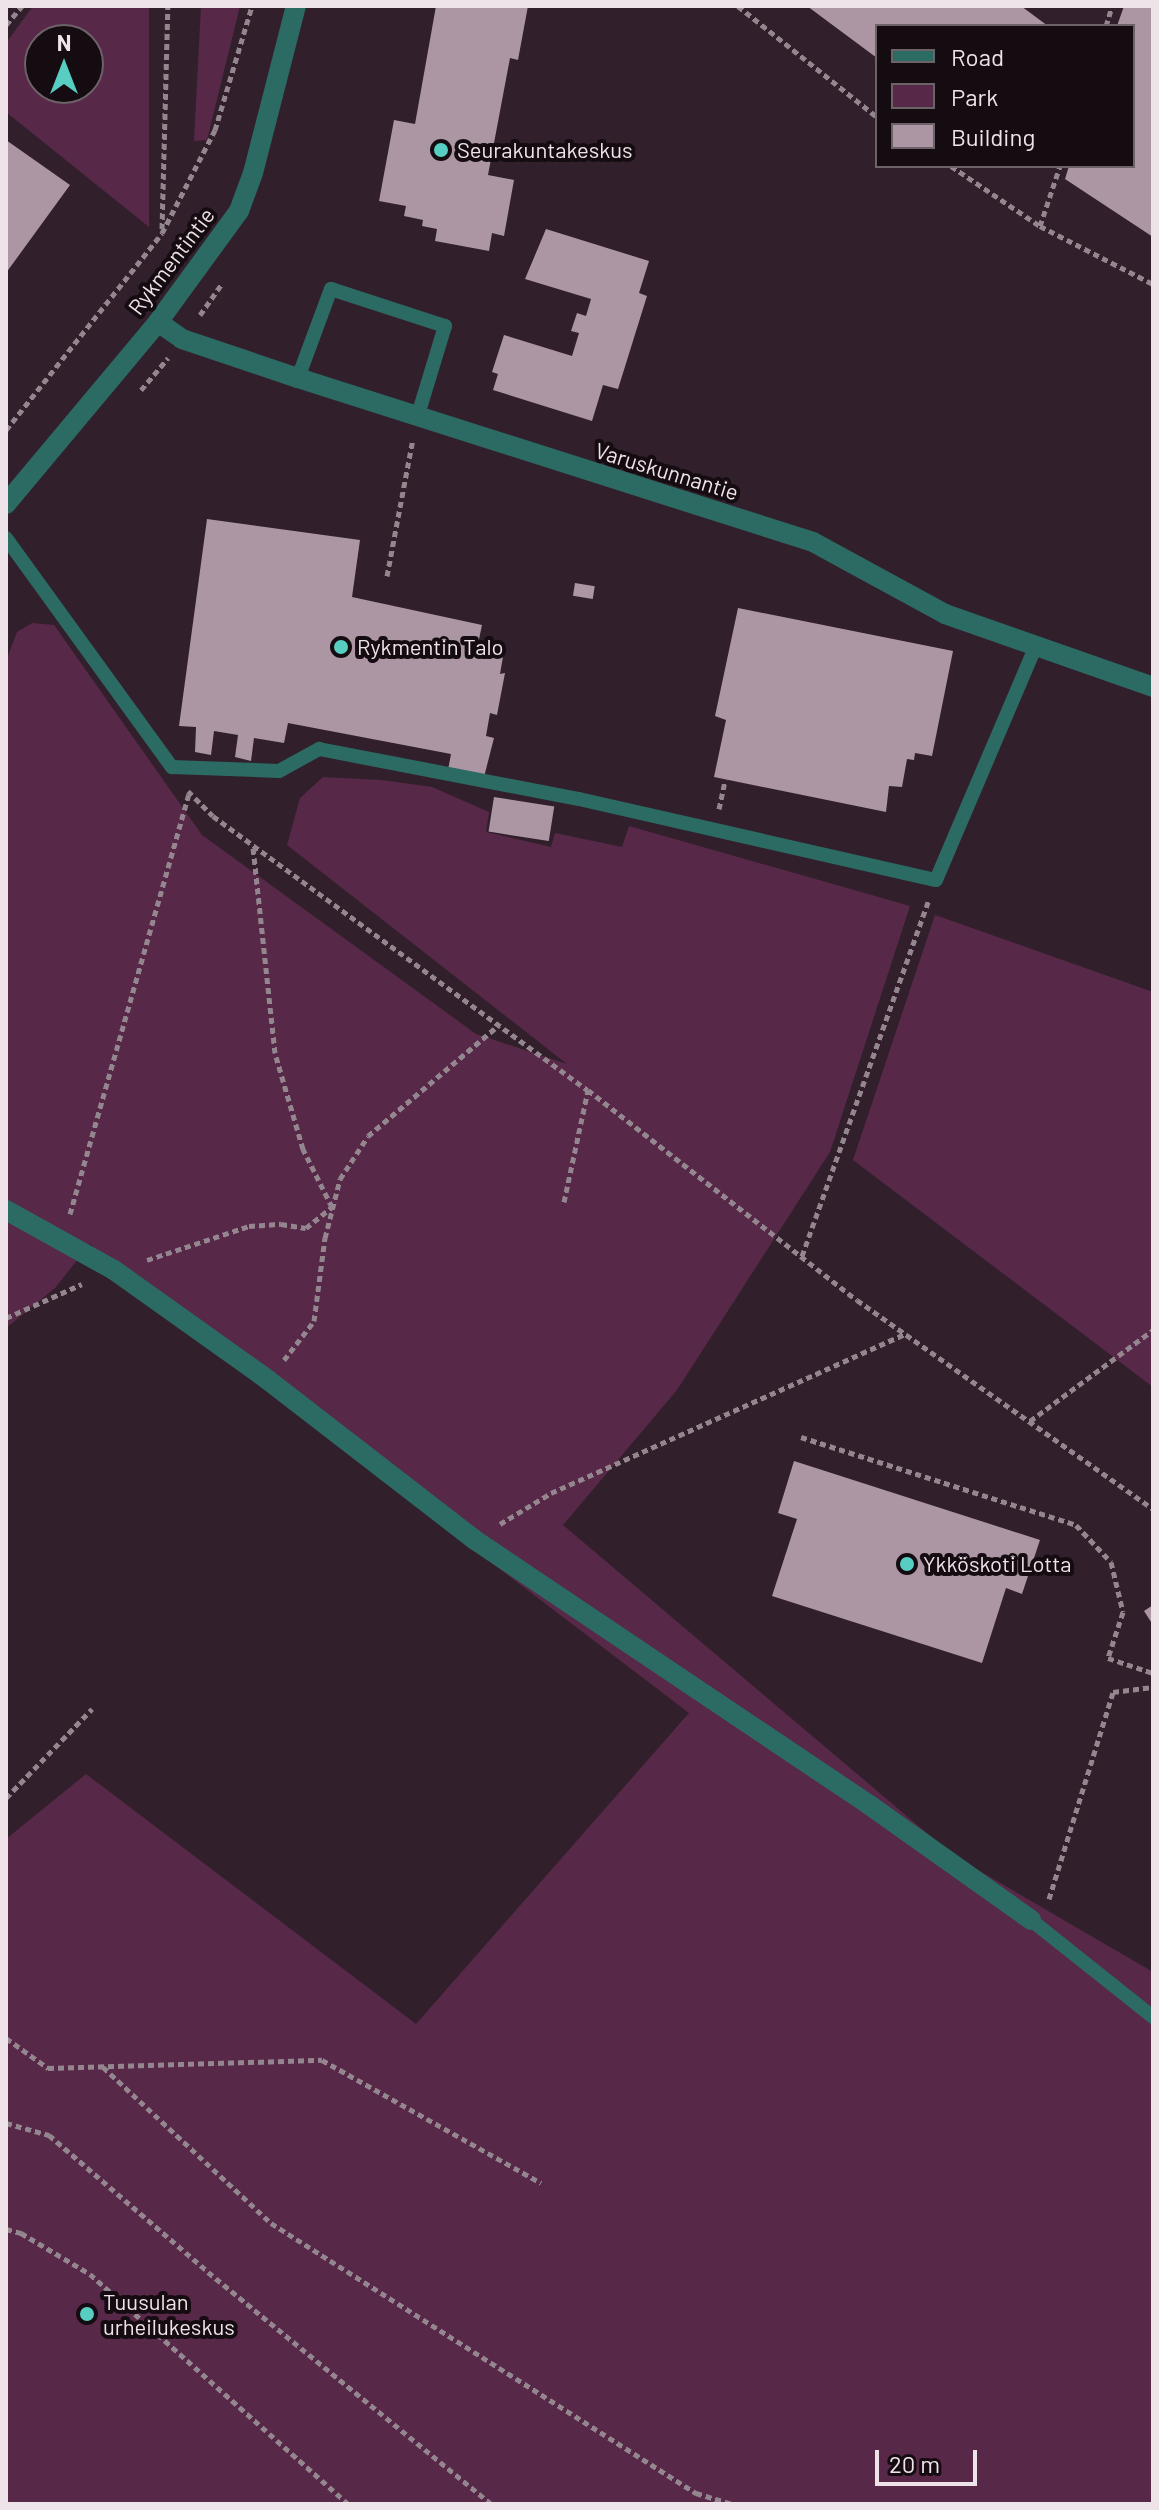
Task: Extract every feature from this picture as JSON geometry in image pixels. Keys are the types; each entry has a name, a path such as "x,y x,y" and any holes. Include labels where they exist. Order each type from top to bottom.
{"street":[{"name":"Rykmentintie","path":"6,504 158,322 239,211 253,173 296,6"},
{"name":"Varuskunnantie","path":"158,322 182,339 298,378 813,542 945,614 1153,687"},
{"path":"6,1210 63,1238 114,1270 268,1380 475,1540 868,1804 1035,1923"}],"lane":[{"path":"298,378 331,289 445,326 418,415"},
{"path":"6,538 172,767 279,771 319,749 579,799 936,880 1035,648"},
{"path":"1035,1923 1153,2017"}],"path":[{"path":"6,25 22,6"},
{"path":"162,233 168,6"},
{"path":"6,430 162,233 215,130 252,6"},
{"path":"738,6 875,115"},
{"path":"954,168 1040,226 1153,284"},
{"path":"1040,226 1059,168"},
{"path":"387,576 418,415"},
{"path":"172,767 189,792 213,816 588,1090 802,1256 1153,1509"},
{"path":"63,1238 189,792"},
{"path":"253,846 275,1053 303,1149 332,1207"},
{"path":"802,1256 936,880"},
{"path":"268,1380 314,1321 332,1207 340,1179 368,1136 499,1025"},
{"path":"564,1202 588,1090"},
{"path":"6,1318 114,1270 249,1226 281,1224 306,1228 332,1207"},
{"path":"1030,1421 1153,1330"},
{"path":"475,1540 551,1493 907,1333"},
{"path":"801,1437 1076,1525 1111,1562 1123,1612 1108,1658 1153,1673"},
{"path":"1035,1923 1113,1692 1153,1687"},
{"path":"6,1798 92,1709"},
{"path":"6,2038 48,2068 322,2060 541,2183"},
{"path":"103,2067 271,2223 696,2493 733,2504"},
{"path":"6,2123 49,2135 208,2272 491,2504"},
{"path":"6,2229 21,2233 90,2274 348,2504"}],"green space":[{"path":"33,6 149,6 149,227 6,112 6,43"},
{"path":"201,6 240,6 207,140 194,141"},
{"path":"32,623 54,625 202,835 476,1034 567,1064 287,845 300,798 323,777 432,787 489,812 486,832 551,847 555,833 622,847 629,826 910,906 830,1152 677,1390 563,1525 954,1856 1153,1972 1153,2504 6,2504 6,1839 86,1774 416,2024 689,1713 132,1289 90,1244 55,1288 6,1328 6,661 17,632"},
{"path":"935,915 1153,992 1153,1387 853,1160"}],"building":[{"name":"Seurakuntakeskus","path":"436,6 528,6 518,60 510,58 488,175 514,180 504,236 492,233 489,251 435,241 437,229 422,226 423,220 404,216 406,206 379,201 394,120 415,124"},
{"path":"807,6 1021,6 1045,24 875,24 875,57"},
{"path":"1124,6 1153,6 1153,237 1065,179 1068,168 1135,168 1135,24 1118,24"},
{"path":"6,140 70,185 6,273"},
{"path":"546,229 649,261 639,293 647,296 618,389 603,385 592,421 493,390 498,374 492,372 504,335 572,356 579,333 571,331 577,313 586,316 591,299 525,279"},
{"name":"Rykmentin Talo","path":"207,519 360,540 352,597 482,625 478,644 504,651 500,674 505,673 497,715 490,713 486,736 494,738 484,777 448,770 451,754 288,723 284,743 254,738 251,761 235,757 238,735 214,731 211,755 195,752 196,727 179,726"},
{"path":"575,583 595,586 593,599 573,596"},
{"path":"738,608 953,651 932,756 915,753 914,760 907,759 902,787 889,786 886,812 714,777 726,720 715,716"},
{"path":"494,797 554,807 549,841 489,832"},
{"name":"Ykköskoti Lotta","path":"794,1461 1040,1540 1022,1594 1006,1588 982,1663 772,1596 797,1519 778,1513"},
{"path":"1153,1605 1153,1625 1144,1611"}],"place":[{"name":"Seurakuntakeskus","path":"441,150"},
{"name":"Rykmentin Talo","path":"341,647"},
{"name":"Ykköskoti Lotta","path":"907,1564"},
{"name":"Tuusulan urheilukeskus","path":"87,2314"}]}
